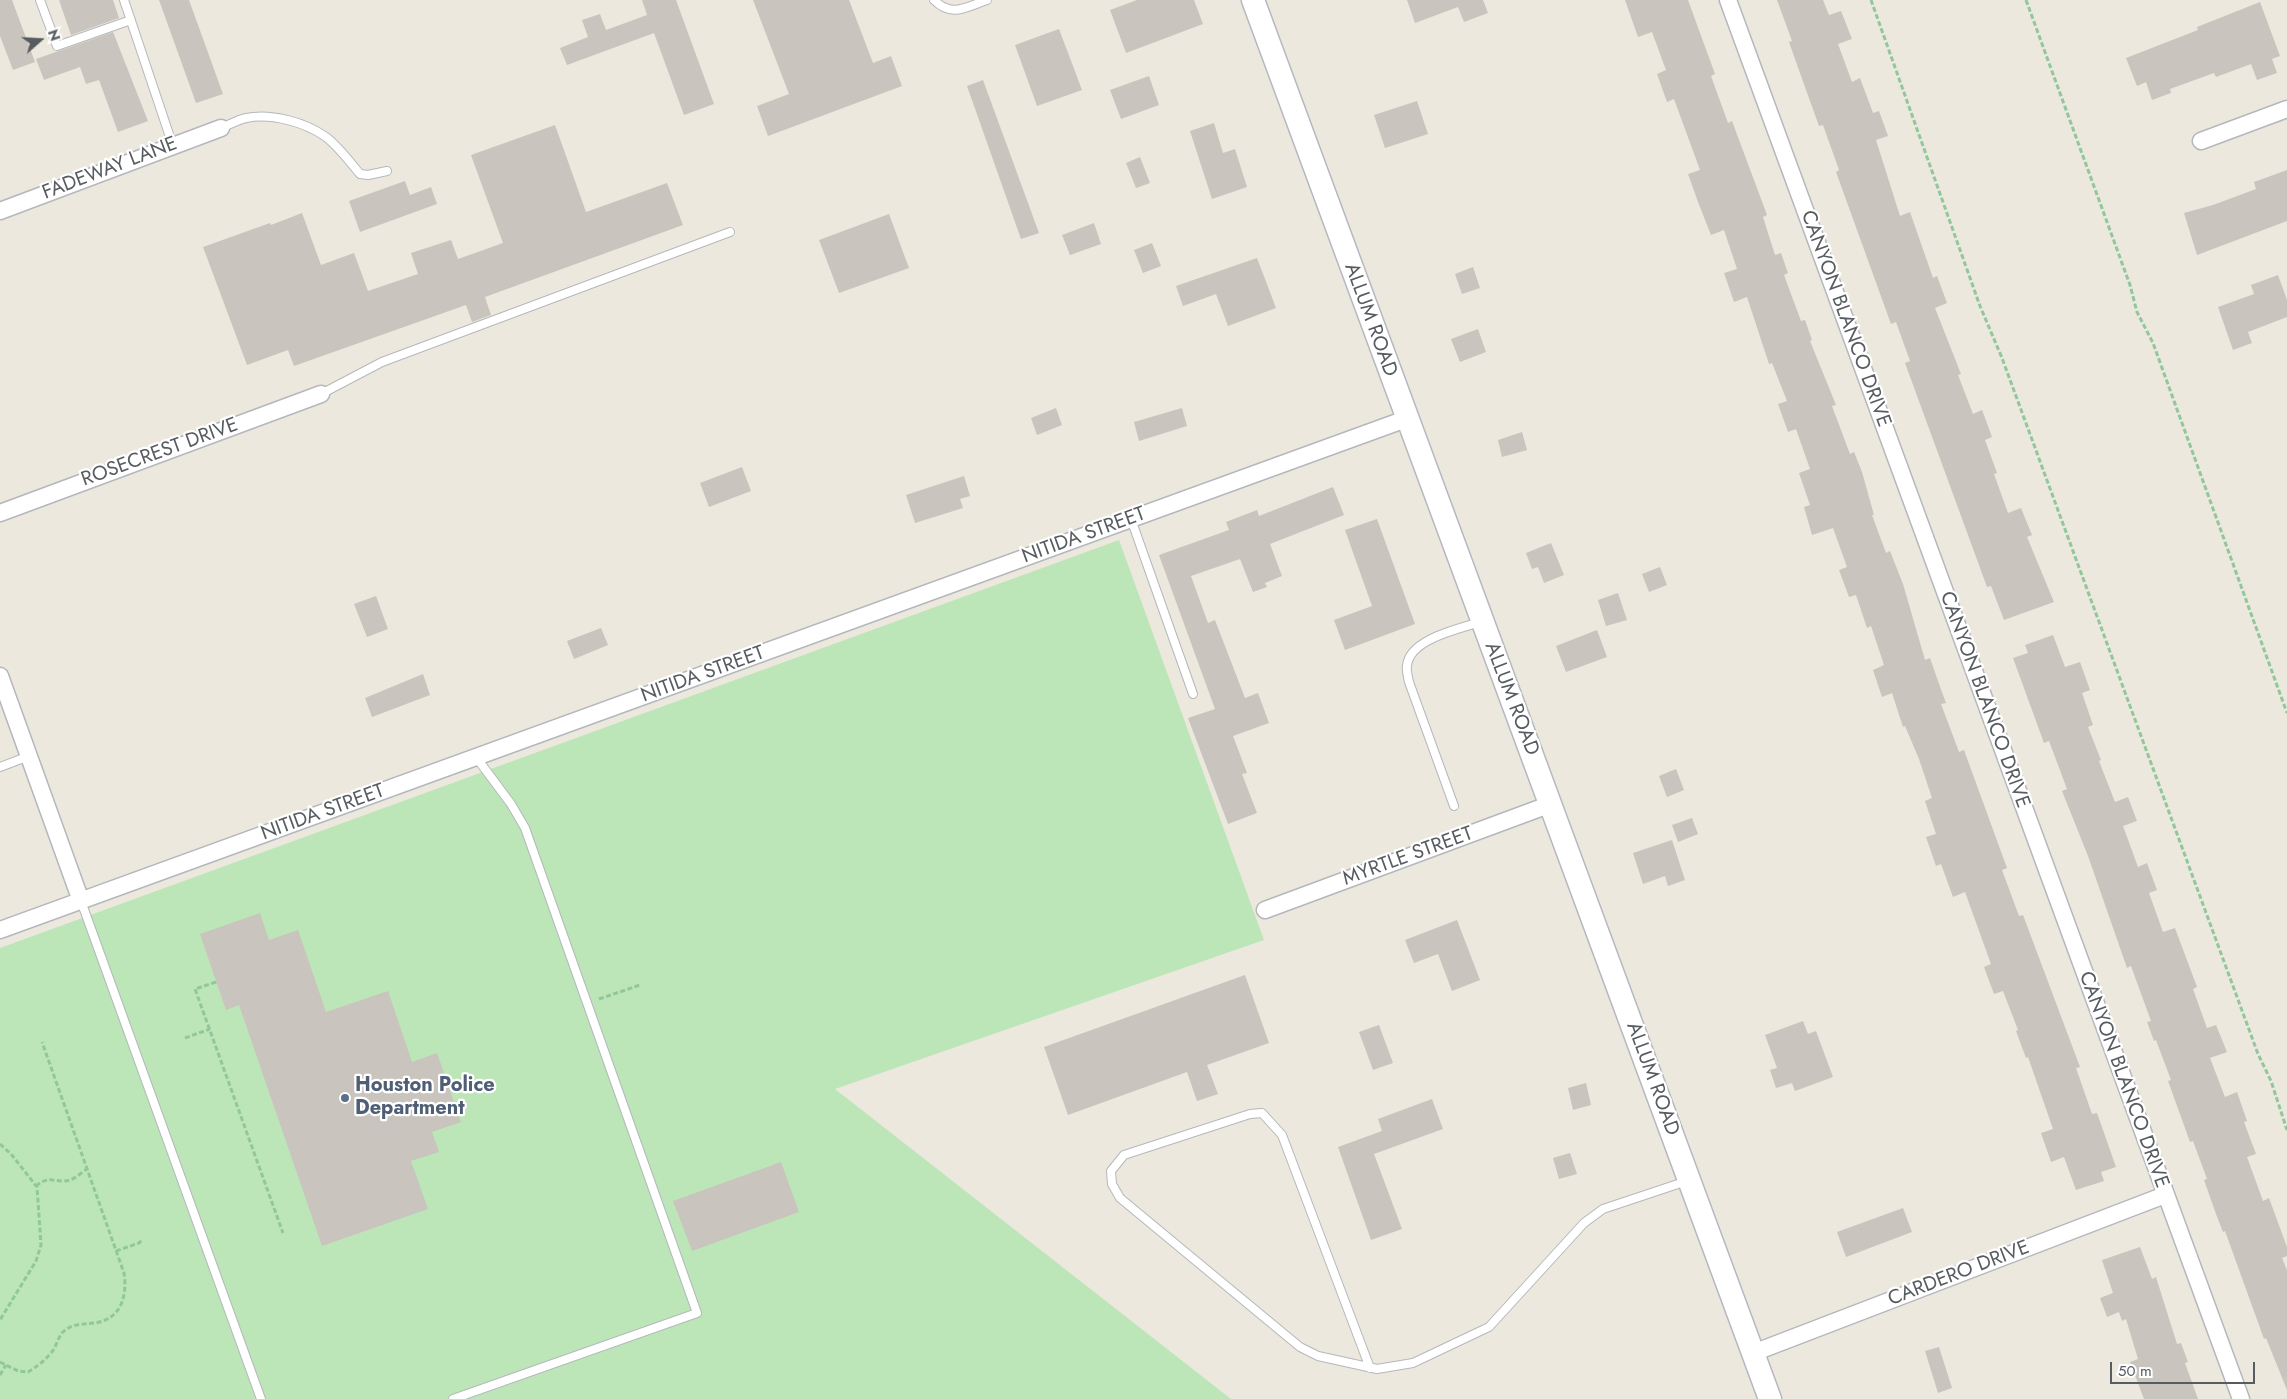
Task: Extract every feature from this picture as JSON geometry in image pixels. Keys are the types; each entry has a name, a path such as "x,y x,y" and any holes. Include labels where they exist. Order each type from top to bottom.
{"street":[{"name":"ALLUM ROAD","path":"1253,0 1406,419 1770,1399"},
{"name":"CANYON BLANCO DRIVE","path":"1728,0 2241,1399"},
{"path":"2201,141 2287,109"},
{"name":"FADEWAY LANE","path":"0,211 220,128"},
{"name":"ROSECREST DRIVE","path":"0,513 320,394"},
{"name":"NITIDA STREET","path":"0,930 1406,419"},
{"path":"0,676 81,901"},
{"name":"MYRTLE STREET","path":"1265,910 1550,804"},
{"name":"CARDERO DRIVE","path":"1753,1353 2165,1195"}],"lane":[{"path":"40,0 57,46 132,20"},
{"path":"124,0 172,146"},
{"path":"934,0 942,8 956,11 987,0"},
{"path":"220,128 244,119 274,117 292,122 326,137 360,174 368,175 387,171"},
{"path":"320,394 382,362 730,232"},
{"path":"1131,519 1193,694"},
{"path":"1454,806 1409,682 1407,666 1411,655 1419,646 1429,640 1482,621"},
{"path":"0,767 29,756"},
{"path":"453,1399 697,1313 525,828 511,804 476,757"},
{"path":"81,901 261,1399"},
{"path":"1370,1368 1282,1135 1262,1113 1250,1114 1124,1155 1111,1171 1112,1184 1120,1198 1248,1306 1300,1347 1318,1356 1370,1368 1413,1363 1489,1327 1584,1223 1603,1209 1689,1180"}],"path":[{"path":"1871,0 1984,314 2002,358 2258,1054 2271,1081 2287,1130"},
{"path":"2026,0 2126,276 2137,312 2152,343 2287,713"},
{"path":"216,982 195,989 283,1232"},
{"path":"587,1003 640,985"},
{"path":"184,1038 210,1029"},
{"path":"0,1362 18,1371 28,1372 49,1354 62,1333 69,1327 102,1322 120,1308 126,1284 42,1042"},
{"path":"0,1144 11,1154 36,1186 41,1245 36,1261 0,1320"},
{"path":"36,1186 49,1179 68,1181 87,1169"},
{"path":"116,1251 139,1243 142,1240"},
{"path":"0,1375 6,1365"}],"green space":[{"path":"1119,540 1264,940 835,1089 1231,1399 0,1399 0,948"}],"building":[{"path":"0,0 12,0 35,62 13,70 0,36"},
{"path":"59,0 113,0 119,18 71,35"},
{"path":"159,0 189,0 223,94 196,103"},
{"path":"642,0 676,0 714,104 684,115 654,33 567,65 560,48 588,37 582,20 600,14 606,30 647,15"},
{"path":"753,0 849,0 873,63 891,56 902,86 768,136 757,106 789,94"},
{"path":"1137,0 1194,0 1203,24 1126,53 1110,10"},
{"path":"1407,0 1483,0 1488,13 1464,22 1458,7 1415,23"},
{"path":"1625,0 1688,0 1715,74 1711,76 1728,123 1732,121 1767,215 1763,217 1775,255 1781,253 1788,273 1784,275 1801,321 1805,320 1812,340 1810,341 1836,405 1832,406 1850,454 1854,452 1862,472 1874,515 1872,515 1886,553 1890,551 1903,584 1925,660 1930,658 1946,703 1941,704 1959,752 1964,750 2007,868 2002,870 2019,916 2023,915 2080,1067 2076,1068 2092,1114 2097,1113 2109,1147 2116,1167 2101,1172 2104,1181 2076,1190 2064,1157 2051,1162 2041,1133 2053,1129 2003,991 1994,994 1984,967 1991,964 1965,892 1953,897 1941,864 1936,866 1926,837 1936,834 1925,801 1932,798 1919,759 1905,726 1903,727 1892,693 1882,697 1873,670 1884,665 1871,626 1867,628 1856,595 1849,597 1839,570 1847,567 1833,528 1812,535 1804,507 1810,505 1799,473 1810,469 1796,429 1788,432 1778,404 1787,401 1772,363 1769,364 1747,297 1734,302 1724,273 1737,269 1724,230 1711,235 1698,202 1688,174 1700,170 1674,99 1667,102 1657,74 1666,70 1652,32 1638,37"},
{"path":"1777,0 1823,0 1829,15 1841,11 1852,39 1838,44 1852,82 1860,78 1873,113 1879,111 1888,136 1876,140 1900,216 1910,212 1933,278 1937,276 1947,303 1935,308 1961,374 1958,375 1973,414 1982,410 1992,437 1985,440 1997,473 1994,474 2008,513 2021,508 2032,535 2027,537 2054,602 2004,620 1991,586 1987,587 1905,363 1910,361 1896,322 1891,324 1836,172 1839,170 1823,125 1819,126 1789,42 1792,41"},
{"path":"2260,2 2280,56 2272,59 2277,73 2257,80 2251,64 2216,77 2214,73 2170,89 2171,93 2152,100 2146,82 2137,86 2126,58 2198,30 2197,27"},
{"path":"1059,29 1082,90 1037,106 1015,45"},
{"path":"113,32 148,121 118,132 99,80 86,84 80,67 44,80 36,59"},
{"path":"1149,76 1159,105 1121,119 1110,90"},
{"path":"983,80 1039,233 1021,239 967,86"},
{"path":"1417,101 1428,134 1385,148 1374,115"},
{"path":"1214,123 1223,153 1235,149 1247,187 1212,199 1190,131"},
{"path":"555,125 586,212 667,183 683,225 485,297 491,315 472,322 466,305 294,366 288,350 247,365 203,247 302,213 321,265 354,253 368,291 418,274 411,253 451,240 458,259 503,243 471,155"},
{"path":"1140,157 1150,183 1136,188 1126,163"},
{"path":"2287,170 2287,221 2197,255 2184,213 2213,205 2256,189 2254,182"},
{"path":"405,181 410,195 431,187 437,204 360,232 349,201"},
{"path":"889,214 909,268 839,293 819,240"},
{"path":"1094,223 1101,244 1070,255 1062,235"},
{"path":"1152,243 1161,266 1143,273 1134,250"},
{"path":"1257,258 1276,308 1228,326 1216,294 1183,306 1176,286"},
{"path":"1473,267 1480,288 1462,294 1455,274"},
{"path":"2278,275 2287,300 2287,317 2248,332 2252,343 2233,350 2218,307 2254,294 2251,285"},
{"path":"1478,329 1486,352 1460,362 1451,339"},
{"path":"1056,408 1062,425 1037,435 1031,418"},
{"path":"1182,408 1187,426 1139,441 1134,422"},
{"path":"1522,432 1527,450 1502,457 1498,440"},
{"path":"742,467 751,491 709,507 700,483"},
{"path":"964,476 970,496 960,499 963,508 915,523 906,495"},
{"path":"1333,487 1344,515 1270,544 1282,576 1265,583 1267,587 1253,592 1240,559 1191,576 1208,623 1215,620 1245,698 1258,693 1269,723 1233,736 1247,773 1242,774 1257,813 1228,824 1188,718 1215,709 1159,555 1229,530 1226,522 1257,510 1259,516"},
{"path":"1377,519 1415,624 1345,650 1334,620 1372,606 1345,530"},
{"path":"1551,543 1564,575 1544,583 1538,567 1532,569 1526,553"},
{"path":"1660,567 1667,585 1649,592 1642,574"},
{"path":"1618,593 1627,620 1606,626 1598,600"},
{"path":"376,596 388,629 367,637 354,604"},
{"path":"601,628 608,645 574,659 567,641"},
{"path":"1597,630 1607,657 1566,672 1556,646"},
{"path":"2053,635 2065,667 2080,662 2090,690 2082,693 2093,725 2088,727 2101,760 2099,761 2115,802 2128,797 2137,821 2123,826 2138,867 2147,863 2157,890 2149,893 2163,932 2175,928 2197,987 2193,989 2207,1028 2216,1025 2227,1052 2210,1058 2225,1097 2237,1092 2247,1121 2244,1122 2256,1154 2247,1157 2263,1201 2269,1198 2287,1247 2287,1256 2282,1258 2287,1270 2287,1390 2266,1338 2264,1339 2225,1231 2223,1232 2216,1214 2204,1180 2207,1179 2193,1141 2190,1142 2168,1081 2171,1080 2147,1022 2151,1021 2131,966 2127,968 2088,856 2062,791 2067,789 2049,741 2044,743 2013,658 2028,653 2025,645"},
{"path":"423,674 430,695 372,717 365,698"},
{"path":"1676,769 1684,790 1667,797 1659,776"},
{"path":"1692,818 1698,834 1678,842 1672,825"},
{"path":"1672,840 1685,880 1668,886 1665,876 1643,884 1633,853"},
{"name":"Houston Police Department","path":"260,913 269,940 298,930 326,1012 388,991 412,1062 437,1053 461,1122 432,1132 439,1152 411,1161 428,1209 322,1246 239,1005 226,1010 200,934"},
{"path":"1457,920 1480,980 1452,991 1438,954 1414,963 1405,940"},
{"path":"1245,975 1269,1043 1207,1065 1218,1094 1197,1101 1187,1072 1068,1115 1044,1047"},
{"path":"1803,1021 1808,1034 1816,1031 1833,1077 1795,1091 1792,1083 1776,1088 1770,1070 1777,1068 1765,1035"},
{"path":"1379,1025 1393,1063 1373,1070 1359,1032"},
{"path":"1586,1083 1591,1105 1573,1110 1568,1088"},
{"path":"1432,1099 1443,1129 1374,1154 1402,1229 1371,1240 1338,1147 1382,1131 1378,1119"},
{"path":"1570,1153 1577,1174 1559,1179 1553,1158"},
{"path":"781,1162 799,1212 692,1251 673,1201"},
{"path":"1903,1208 1912,1232 1846,1257 1837,1232"},
{"path":"2140,1247 2152,1279 2156,1277 2177,1344 2181,1343 2188,1362 2185,1363 2198,1399 2144,1399 2130,1362 2138,1359 2126,1319 2122,1321 2119,1312 2107,1317 2100,1298 2113,1293 2102,1260"},
{"path":"1939,1347 1952,1388 1938,1393 1925,1351"}],"place":[{"name":"Houston Police Department","path":"345,1098"}]}
